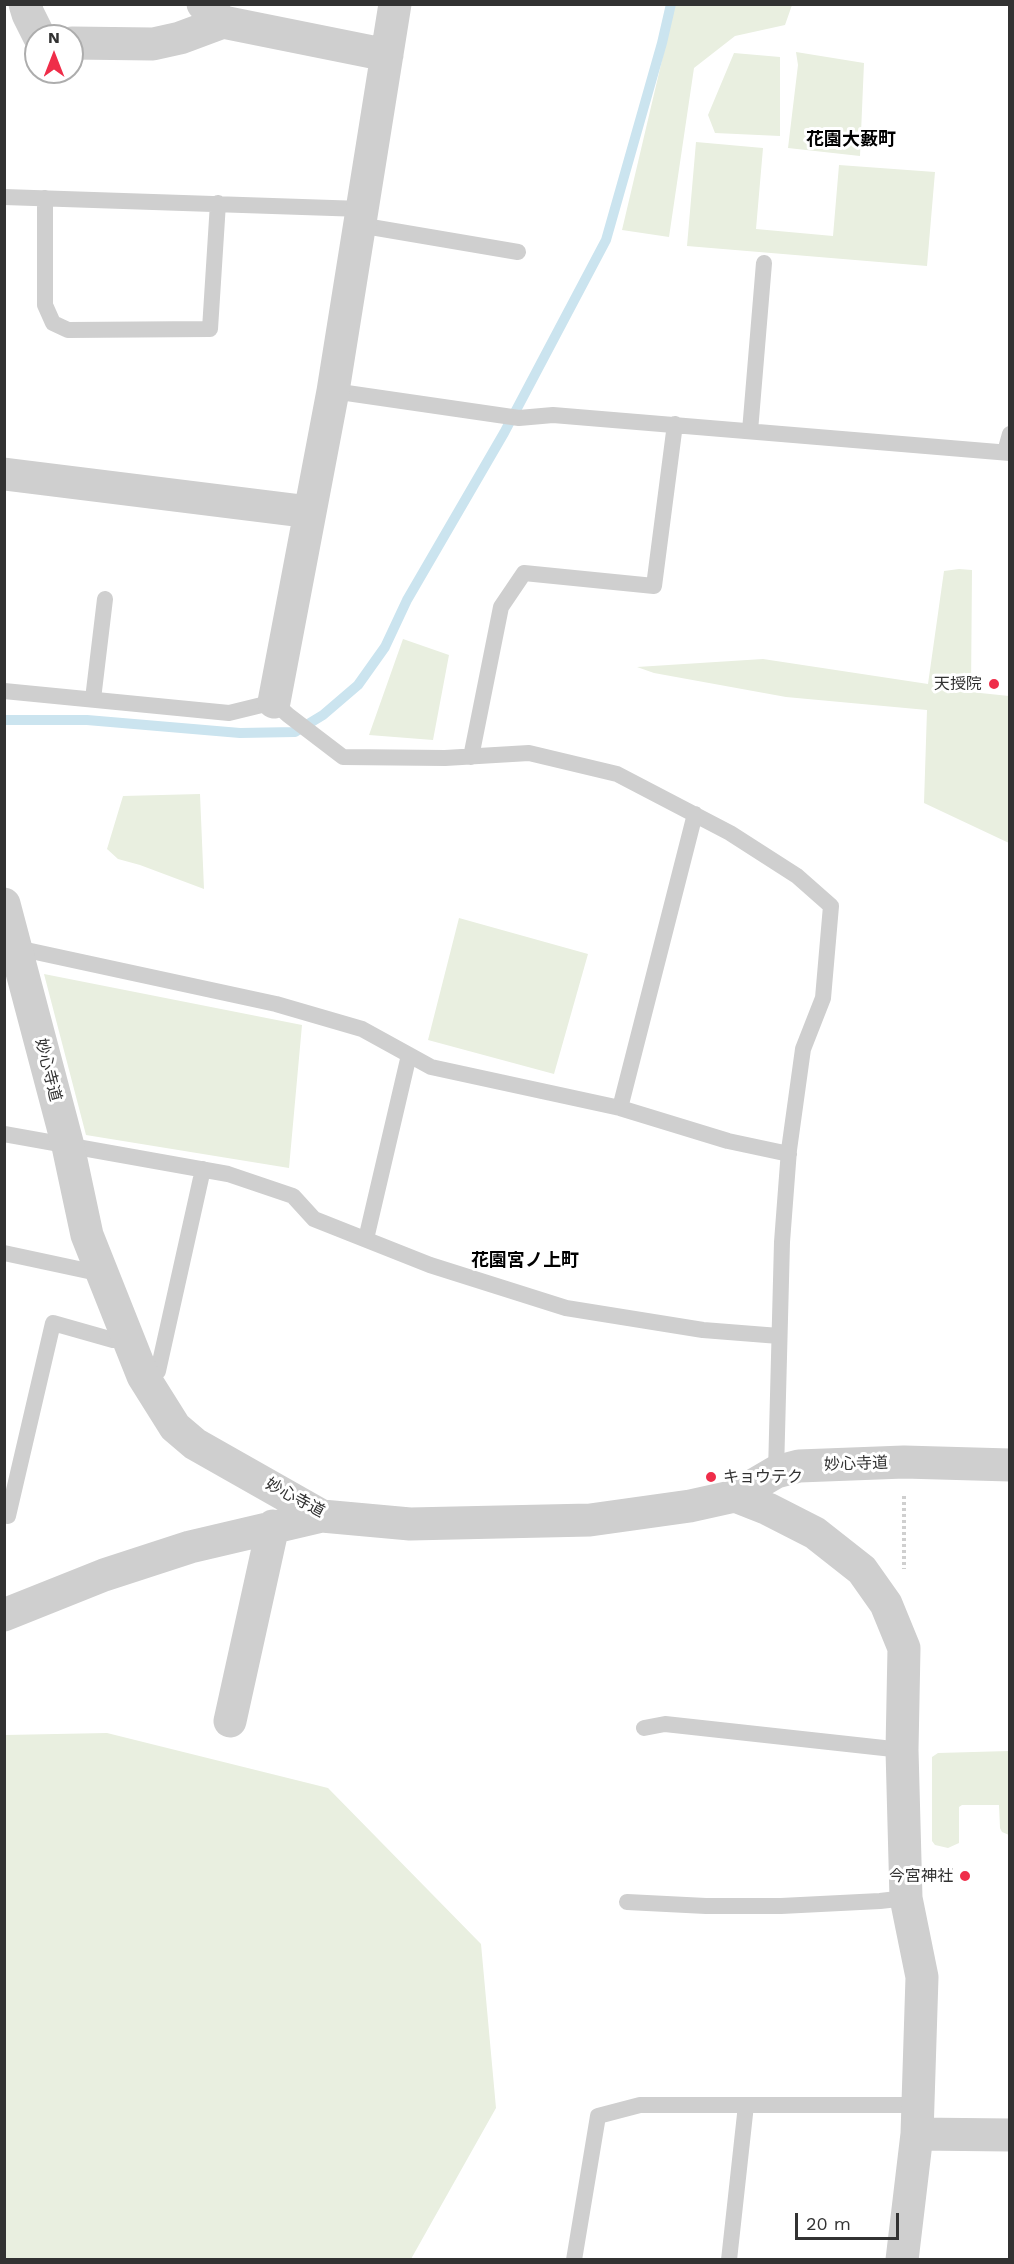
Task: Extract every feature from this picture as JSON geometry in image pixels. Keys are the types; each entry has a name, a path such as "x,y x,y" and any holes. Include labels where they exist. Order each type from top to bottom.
{"street":[{"path":"26,4 33,24"},
{"path":"281,709 310,512 333,391 395,4"},
{"path":"84,43 153,44 180,38 213,13 387,55"},
{"path":"4,474 310,512"},
{"name":"妙心寺道","path":"4,904 68,1146 87,1235 143,1376 176,1427 195,1444 322,1516 410,1524 590,1520 690,1506 735,1496 776,1472 799,1466 904,1462 1010,1465"},
{"path":"735,1496 768,1509 815,1533 862,1570 886,1604 904,1648 902,1750 906,1898 922,1977 918,2119 902,2259"},
{"path":"4,1615 104,1575 190,1548 273,1526 322,1516"},
{"path":"230,1721 273,1526"},
{"path":"918,2119 1010,2135"}],"lane":[{"path":"4,197 218,203 361,217 518,252"},
{"path":"45,198 45,305 53,322 68,330 210,329 218,203"},
{"path":"750,431 764,263"},
{"path":"333,391 519,418 554,415 1007,452 1010,434"},
{"path":"471,757 501,607 524,573 654,586 675,424"},
{"path":"93,699 105,599"},
{"path":"4,691 229,713 281,709 343,757 471,757 529,753 617,774 730,833 797,876 831,906 823,998 803,1049 789,1154 782,1242 776,1472"},
{"path":"620,1108 695,814"},
{"path":"16,948 276,1004 362,1029 431,1067 620,1108 728,1142 789,1154"},
{"path":"366,1239 409,1055"},
{"path":"4,1134 228,1174 293,1196 314,1219 430,1265 566,1308 702,1329 779,1336"},
{"path":"143,1376 158,1371 203,1169"},
{"path":"4,1253 102,1274"},
{"path":"4,1515 8,1516 53,1323 113,1340 128,1338"},
{"path":"644,1728 665,1724 902,1750"},
{"path":"627,1902 706,1906 781,1906 906,1898"},
{"path":"574,2259 598,2116 640,2105 746,2105 918,2119"},
{"path":"729,2259 746,2105"}],"path":[{"path":"904,1462 904,1578"},
{"path":"951,1868 951,1879"}],"green space":[{"path":"675,5 792,5 785,25 735,36 694,68 669,237 622,230"},
{"path":"796,52 864,63 860,156 788,148 798,65"},
{"path":"734,53 780,57 780,136 715,133 708,115"},
{"path":"696,142 763,148 756,229 833,236 839,165 935,172 927,266 687,246"},
{"path":"972,570 971,692 1009,696 1009,843 924,803 927,710 786,697 654,673 637,667 763,659 928,684 944,571"},
{"path":"403,639 449,655 433,740 369,735"},
{"path":"200,794 204,889 118,859 107,849 123,796"},
{"path":"459,918 588,954 554,1074 428,1040"},
{"path":"44,974 302,1025 289,1168 86,1135"},
{"path":"107,1733 328,1788 481,1944 496,2108 411,2259 5,2259 5,1735"},
{"path":"1009,1751 1009,1835 1002,1832 1000,1828 999,1805 962,1805 959,1807 959,1843 948,1848 935,1845 932,1841 932,1757 938,1753"}],"waterway":[{"path":"4,720 87,720 240,733 295,732 323,715 358,685 385,647 407,600 504,433 606,240 671,4"}],"place":[{"name":"天授院","path":"994,684"},
{"name":"キョウテク","path":"711,1477"},
{"name":"今宮神社","path":"965,1876"}],"district":[{"name":"花園大藪町","path":"851,140"},
{"name":"花園宮ノ上町","path":"525,1261"}]}
